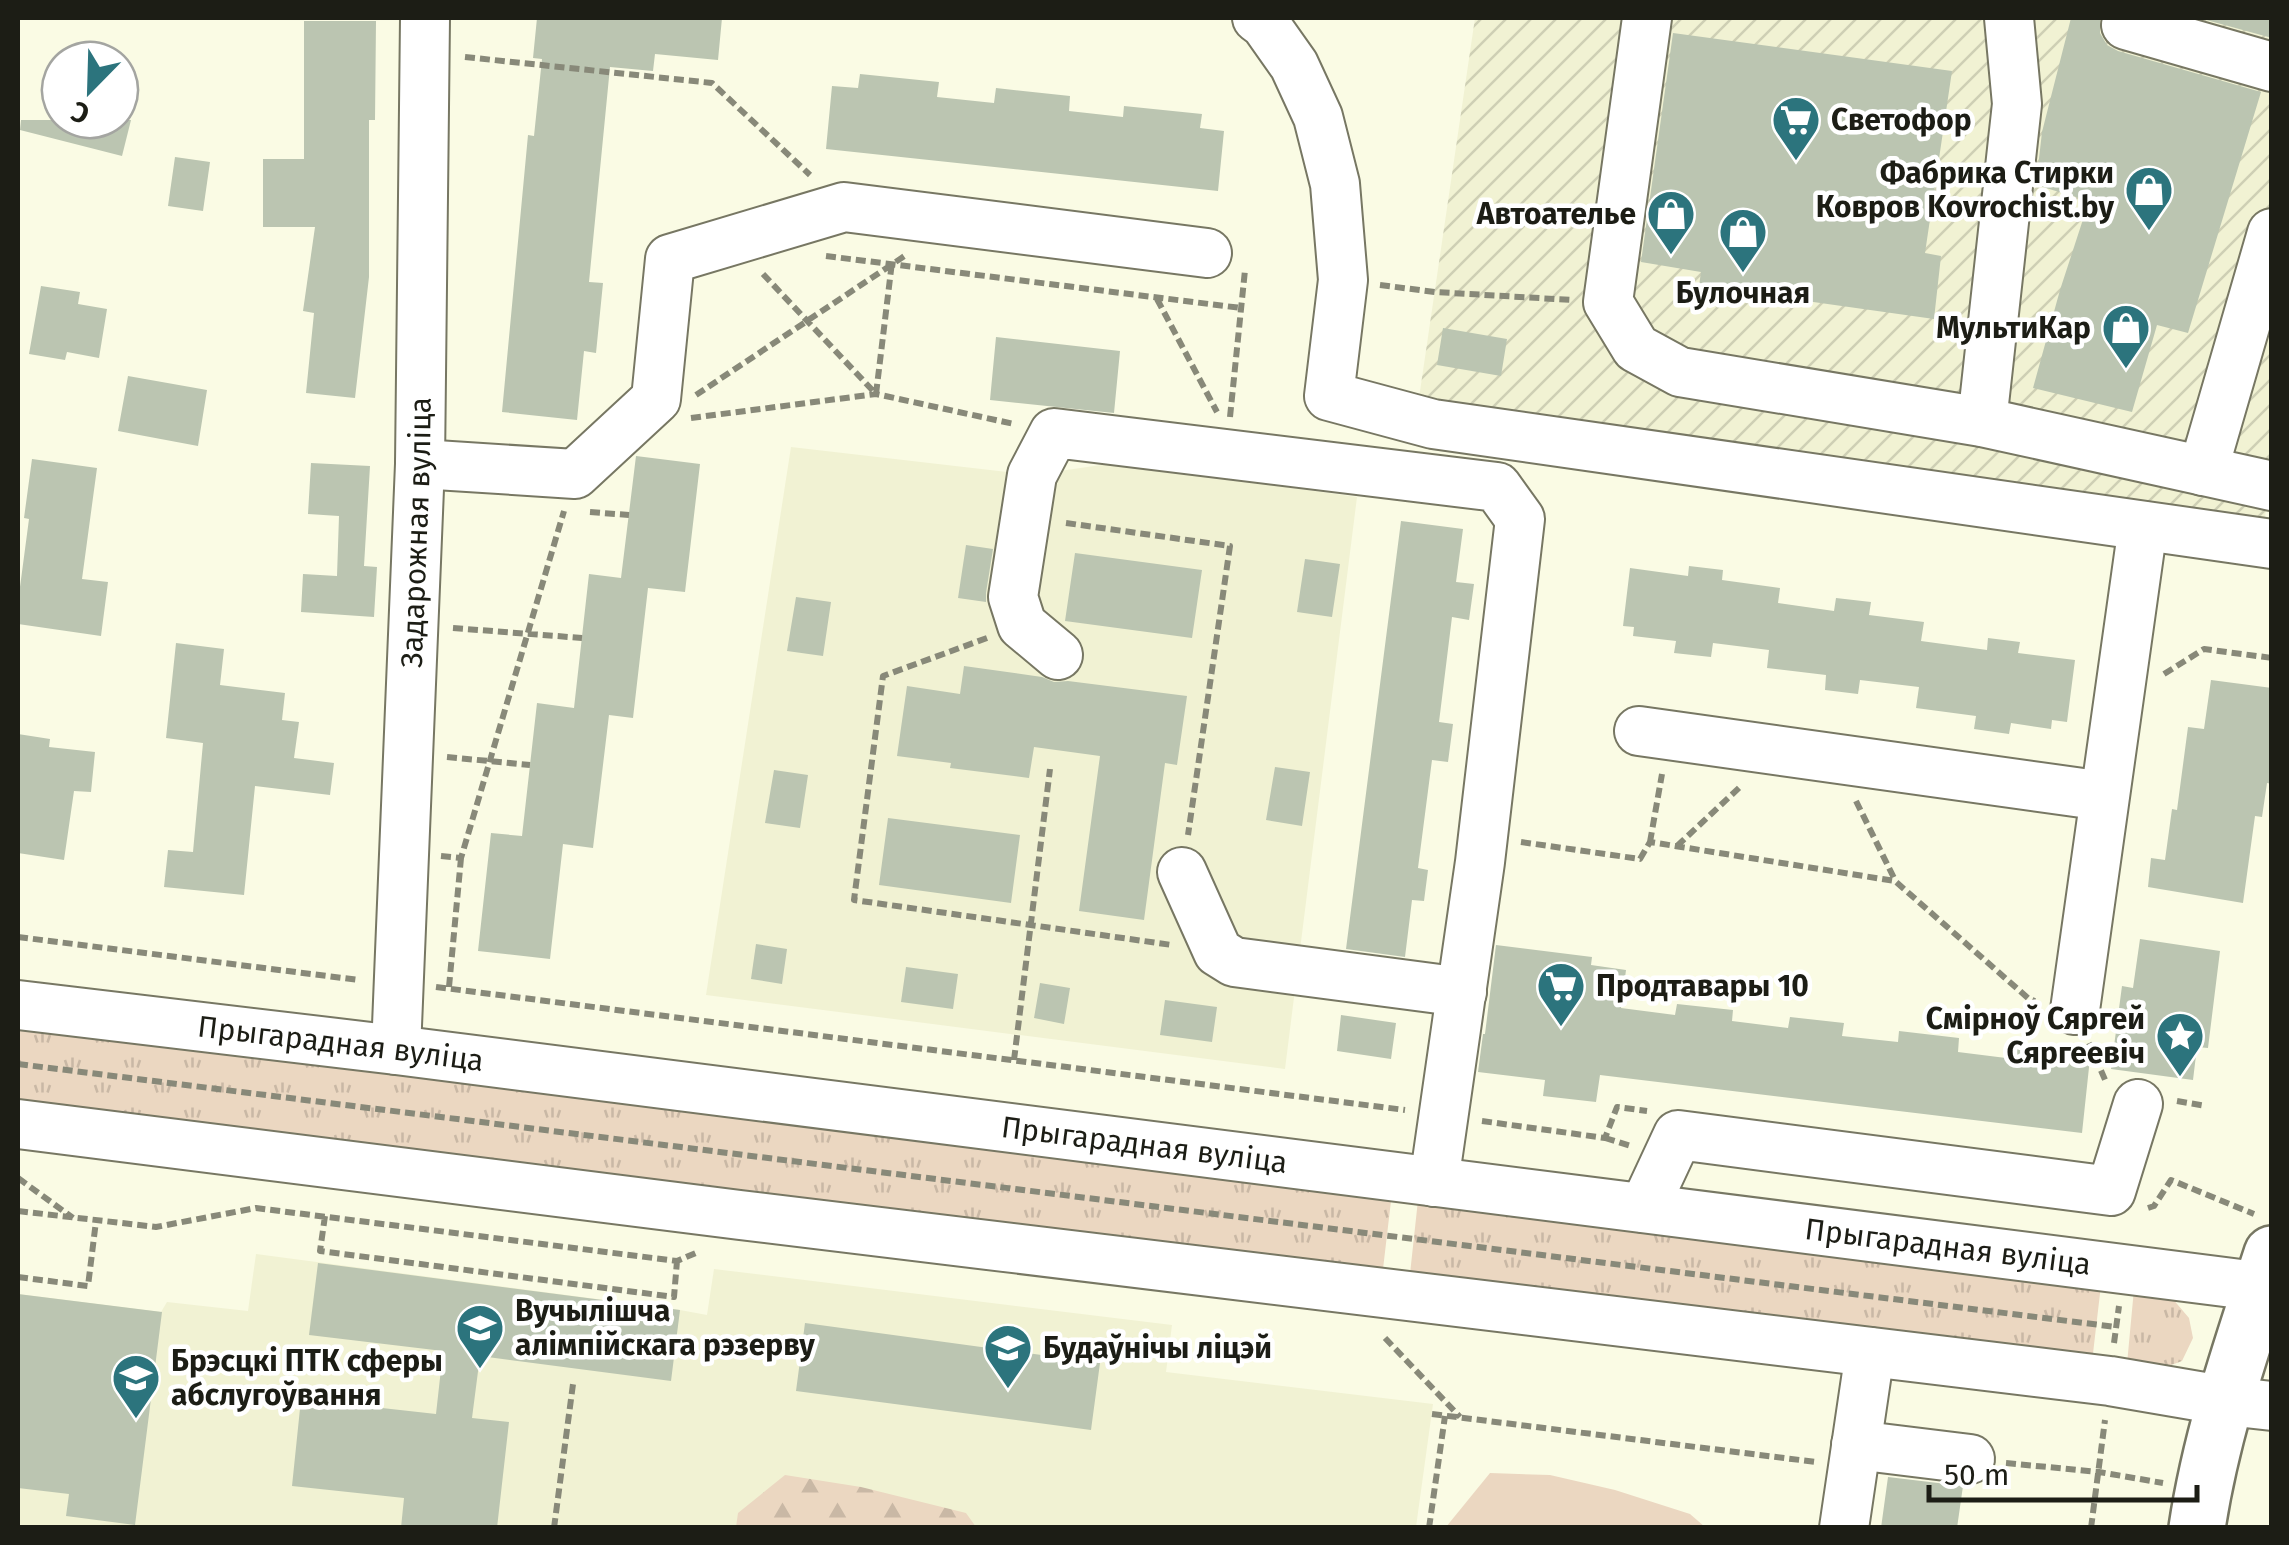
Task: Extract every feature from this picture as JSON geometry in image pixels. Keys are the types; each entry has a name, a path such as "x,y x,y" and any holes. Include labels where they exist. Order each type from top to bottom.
{"main road":[{"path":"2200,1508 2249,1404 2265,1260"}],"street":[{"path":"1257,18 1294,65 1318,117 1335,184 1343,280 1321,466"},
{"path":"1648,18 1608,302 1636,348 1680,372 1982,422 2272,486"},
{"path":"1982,422 2017,104 2010,18"},
{"path":"2126,25 2272,66"},
{"name":"Задарожная вуліца","path":"396,1050 420,464 425,35"},
{"path":"420,464 575,474 656,399 670,259 844,207 1208,253"},
{"path":"2203,470 2272,233"},
{"path":"1329,396 1433,424 2272,544"},
{"path":"1058,655 1022,625 1013,597 1032,475 1054,433 1235,445 1321,466 1498,487 1520,519 1462,992 1434,1182"},
{"path":"2075,1010 2143,526"},
{"path":"1654,733 2104,796"},
{"path":"1182,872 1218,952 1234,962 1462,992"},
{"name":"Прыгарадная вуліца","path":"18,1004 1644,1208 2265,1260"},
{"path":"1644,1208 1678,1134 2111,1191 2138,1104"},
{"path":"18,1124 740,1216 2110,1380 2249,1404"},
{"path":"1844,1528 1870,1352"},
{"path":"1854,1456 1970,1459"}],"path":[{"path":"425,35 712,84 844,207"},
{"path":"876,394 897,214"},
{"path":"690,399 956,221"},
{"path":"732,240 876,394"},
{"path":"1128,244 1235,445"},
{"path":"1208,253 1246,265 1235,445"},
{"path":"815,255 1242,308"},
{"path":"1343,280 1435,292 1608,302"},
{"path":"680,420 876,394 1054,433"},
{"path":"449,987 461,858 564,510 571,499"},
{"path":"1026,518 1230,546 1182,872"},
{"path":"414,624 582,638"},
{"path":"1022,625 884,676 854,900 1218,952"},
{"path":"2117,705 2204,649 2272,658"},
{"path":"1482,836 1640,859 1650,842 1654,733"},
{"path":"1676,847 1779,750"},
{"path":"409,753 530,765"},
{"path":"1835,758 1895,881 2029,999 2075,1010"},
{"path":"1014,1060 1050,769"},
{"path":"1650,842 1895,881"},
{"path":"405,852 461,858"},
{"path":"18,937 399,986 449,987 1418,1112"},
{"path":"18,1064 2116,1326"},
{"path":"18,1178 74,1219"},
{"path":"2171,1180 2265,1260"},
{"path":"18,1211 156,1228 256,1208 677,1261 698,1252 716,1254"},
{"path":"325,1216 320,1250 634,1292 674,1297 677,1261"},
{"path":"18,1277 88,1286 96,1221"},
{"path":"1368,1335 1385,1338 1461,1418"},
{"path":"554,1528 573,1384"},
{"path":"1432,1414 1854,1456"},
{"path":"1429,1528 1444,1416"},
{"path":"1970,1459 2099,1472 2200,1508"}],"shaded area":[{"path":"1475,18 2271,18 2272,477 2263,528 1419,398"},
{"path":"791,447 1032,475 1115,463 1357,497 1285,1069 706,995"},
{"path":"256,1254 707,1315 714,1269 1172,1325 1166,1372 1433,1404 1416,1527 18,1528 18,1294 161,1312 167,1302 248,1311"}],"green space":[{"path":"18,1027 1391,1201 1383,1269 18,1102"},
{"path":"1418,1200 2101,1285 2092,1362 1410,1274"},
{"path":"2134,1289 2172,1298 2189,1318 2193,1338 2182,1361 2155,1367 2127,1364"},
{"path":"1490,1473 1550,1475 1615,1490 1690,1514 1705,1527 1446,1527"},
{"path":"785,1475 861,1487 966,1513 976,1527 736,1527 738,1513"}],"building":[{"path":"537,18 722,18 718,60 655,54 653,71 610,67 589,282 603,283 596,353 584,351 577,420 502,412 528,135 534,136 542,59 533,58"},
{"name":"Фабрика Стирки Ковров Kovrochist.by","path":"2071,18 2100,18 2100,33 2107,45 2118,51 2261,92 2188,333 2157,325 2132,412 2033,388 2089,201 2036,185 2042,132"},
{"path":"2199,18 2272,18 2272,38"},
{"path":"304,21 376,21 375,120 369,120 369,277 355,398 306,393 314,313 303,311 315,227 263,227 263,159 304,159"},
{"name":"Светофор","path":"1673,33 1952,71 1925,253 1941,256 1934,319 1699,286 1701,272 1641,262"},
{"path":"860,74 939,82 937,97 994,103 996,88 1070,96 1069,111 1123,117 1124,106 1202,114 1200,128 1224,131 1218,191 826,149 832,86 858,88"},
{"path":"21,120 40,120 40,135 20,130"},
{"path":"59,140 126,140 122,156"},
{"path":"175,157 210,162 203,211 168,206"},
{"path":"41,286 80,292 78,304 107,309 99,358 67,352 65,360 29,354"},
{"path":"1443,328 1507,339 1501,376 1437,365"},
{"path":"996,337 1120,351 1114,413 990,400"},
{"path":"128,376 207,390 198,446 118,431"},
{"path":"636,456 700,464 685,592 648,588 633,718 609,715 593,848 563,844 550,959 478,951 491,833 522,836 537,703 574,708 589,574 621,578"},
{"path":"32,459 97,468 82,579 108,582 101,636 18,624"},
{"path":"311,463 370,466 364,566 377,567 374,617 301,612 303,574 337,576 339,516 308,514"},
{"path":"1401,521 1463,529 1456,582 1474,584 1469,620 1452,617 1439,722 1453,724 1448,762 1432,760 1418,868 1428,870 1424,901 1412,900 1405,957 1346,949"},
{"path":"966,545 993,549 986,602 958,598"},
{"path":"1075,553 1202,570 1192,638 1065,621"},
{"path":"1305,559 1340,564 1332,617 1297,612"},
{"path":"1689,566 1723,570 1722,580 1780,588 1778,603 1834,611 1836,598 1871,602 1869,615 1924,622 1921,641 1987,650 1988,638 2020,642 2018,653 2075,660 2067,722 2052,720 2051,729 2011,723 2009,734 1974,729 1976,716 1916,708 1919,687 1860,680 1858,694 1825,690 1826,675 1767,668 1769,650 1713,643 1711,657 1674,653 1676,641 1633,636 1634,627 1623,626 1630,568 1688,576"},
{"path":"796,597 831,602 823,656 787,651"},
{"path":"176,643 224,649 220,685 285,693 282,720 299,722 294,758 334,763 330,795 255,786 244,895 164,887 168,850 193,852 203,743 166,738"},
{"path":"964,666 1054,682 1187,696 1177,765 1165,763 1144,920 1079,911 1100,756 1034,747 1029,778 950,768 951,763 897,756 907,686 960,694"},
{"path":"2211,680 2272,688 2272,784 2267,783 2262,817 2255,816 2243,903 2148,887 2151,858 2165,860 2172,809 2177,810 2188,727 2204,729"},
{"path":"18,734 50,739 49,747 95,752 91,792 74,791 64,860 18,853"},
{"path":"1275,767 1310,772 1302,826 1266,820"},
{"path":"774,770 808,775 800,828 765,823"},
{"path":"888,818 1020,835 1011,903 879,885"},
{"path":"2140,939 2220,951 2208,1048 2197,1047 2193,1080 2111,1069 2122,986 2133,988"},
{"path":"756,944 787,949 782,984 751,979"},
{"path":"1496,945 1592,957 1591,965 1626,970 1621,1008 1675,1015 1677,1004 1733,1010 1732,1021 1788,1028 1790,1017 1844,1023 1842,1036 1898,1042 1899,1031 1959,1038 1958,1052 2014,1059 2015,1049 2090,1058 2082,1133 1600,1075 1596,1102 1543,1096 1545,1080 1478,1072"},
{"path":"906,967 958,974 953,1009 901,1002"},
{"path":"1040,983 1070,988 1064,1024 1034,1018"},
{"path":"1165,1000 1217,1007 1212,1042 1160,1035"},
{"path":"1341,1015 1396,1023 1391,1059 1337,1051"},
{"path":"318,1263 680,1310 671,1381 480,1356 472,1418 509,1422 497,1528 401,1528 404,1498 292,1486 301,1399 436,1414 443,1351 309,1335"},
{"path":"18,1294 162,1312 135,1525 66,1516 69,1494 18,1488"},
{"path":"805,1323 1100,1363 1091,1430 796,1391"},
{"path":"1888,1477 1963,1486 1957,1528 1881,1528"}],"place":[{"name":"Светофор","path":"1796,162"},
{"name":"Фабрика Стирки Ковров Kovrochist.by","path":"2149,232"},
{"name":"Автоателье","path":"1671,256"},
{"name":"Булочная","path":"1743,274"},
{"name":"МультиКар","path":"2126,370"},
{"name":"Продтавары 10","path":"1561,1028"},
{"name":"Смірноў Сяргей Сяргеевіч","path":"2180,1078"},
{"name":"Вучылішча алімпійскага рэзерву","path":"480,1370"},
{"name":"Будаўнічы ліцэй","path":"1008,1390"},
{"name":"Брэсцкі ПТК сферы абслугоўвання","path":"136,1420"}]}
